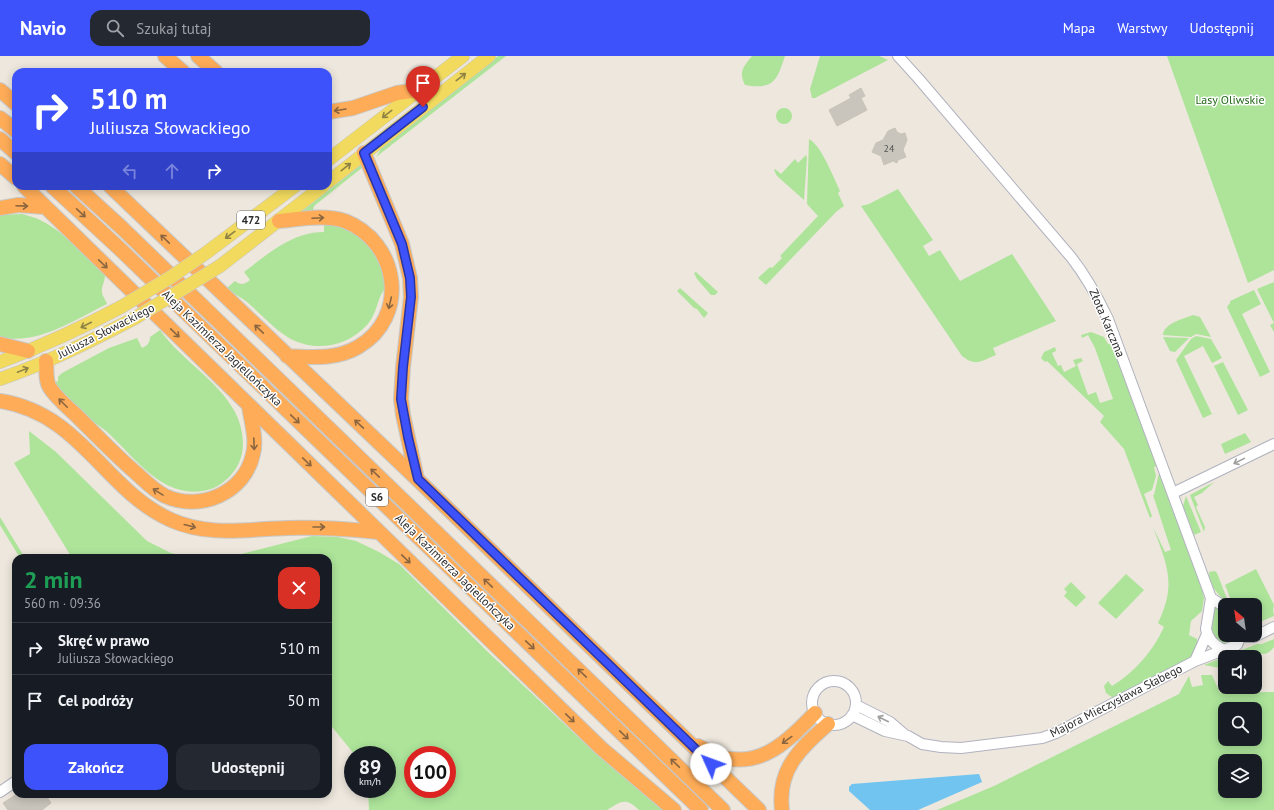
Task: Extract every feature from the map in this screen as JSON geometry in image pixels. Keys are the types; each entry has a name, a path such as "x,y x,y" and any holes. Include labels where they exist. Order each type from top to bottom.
{"highway":[{"path":"165,56 178,68"},
{"path":"198,56 212,68"},
{"path":"0,90 12,100"},
{"path":"332,111 353,108 397,93 418,90"},
{"path":"0,118 12,128"},
{"path":"0,139 12,150"},
{"path":"364,153 402,244 409,272 411,297 401,399 418,479"},
{"path":"0,164 12,174"},
{"path":"28,190 601,748 674,810"},
{"name":"Aleja Kazimierza Jagiellończyka","path":"56,190 120,249 701,810"},
{"name":"Aleja Kazimierza Jagiellończyka","path":"80,190 723,810"},
{"path":"114,190 418,479 758,810"},
{"path":"0,208 18,205 45,207"},
{"path":"279,221 330,218 344,221 355,226 367,234 382,252 390,271 392,285 390,305 384,320 379,328 364,344 347,352 330,356 287,356"},
{"path":"0,344 28,351"},
{"path":"46,361 47,383 57,396 119,458 152,488 163,495 177,500 206,501 232,488 243,478 250,466 254,452 249,406"},
{"path":"0,402 15,404 55,422 84,446 134,496 153,511 188,527 224,531 246,531 321,527 378,532"},
{"path":"691,746 699,746 717,756 732,759 751,759 768,753 784,743 815,713"},
{"path":"782,810 780,798 782,786 790,764 807,742 828,724"}],"main road":[{"path":"332,157 463,56"},
{"path":"332,179 489,56"},
{"name":"Juliusza Słowackiego","path":"0,362 86,326 121,307 171,277 206,253 290,190"},
{"name":"Juliusza Słowackiego","path":"0,379 92,341 134,318 220,266 317,190"}],"street":[{"name":"Złota Karczma","path":"898,56 1086,276 1108,319 1211,598 1206,629 1207,634"},
{"path":"1173,493 1274,444"},
{"path":"1211,598 1218,602"},
{"path":"1262,633 1274,627"},
{"path":"1207,634 1213,644 1222,649 1237,645 1238,642"},
{"name":"Majora Mieczysława Słabego","path":"1195,661 1207,634"},
{"name":"Majora Mieczysława Słabego","path":"908,736 922,744 961,748 1050,736 1195,661 1222,649"},
{"path":"836,681 846,684 852,690 856,705 852,715 841,723 828,724 815,713 813,700 814,694 818,688 826,682 836,681"},
{"path":"856,705 890,722 908,736"},
{"path":"852,715 885,731 908,736"},
{"path":"0,792 12,784"}],"green space":[{"path":"498,56 506,56 376,157 383,146"},
{"path":"752,56 785,56 773,81 762,86 755,86 745,85 742,76 744,66"},
{"path":"820,56 879,56 888,60 815,98 812,98 810,89"},
{"name":"Lasy Oliwskie","path":"1167,56 1274,56 1274,270 1248,283"},
{"path":"784,108 791,113 792,116 787,123 784,124 777,119 776,116 781,109"},
{"path":"809,139 814,142 827,162 840,191 838,193 844,206 837,211 766,285 758,278 770,267 772,268 782,258 780,256 818,216 807,204"},
{"path":"806,155 804,200 777,176 774,170 775,169 781,174 795,159 798,163"},
{"path":"362,164 363,167 314,206 313,211 301,212 329,190 332,190 332,188"},
{"path":"898,189 933,240 923,246 929,256 940,250 960,281 1012,254 1056,321 993,348 996,355 982,361 971,361 962,356 861,206 869,204"},
{"path":"22,214 38,219 58,231 105,275 102,290 107,304 56,330 28,338 14,339 0,337 0,215"},
{"path":"324,224 344,227 357,234 379,258 386,288 381,295 371,320 359,333 349,339 328,346 307,345 286,336 247,302 227,288 235,281 242,284 250,280 244,272 281,245 301,236 324,232"},
{"path":"696,272 718,292 715,295 711,295 697,279 694,273"},
{"path":"1274,282 1274,323 1257,289"},
{"path":"680,288 708,313 704,318 697,309 694,308 677,291"},
{"path":"1254,290 1261,304 1242,314 1270,372 1260,377 1227,307 1230,301"},
{"path":"1193,315 1200,317 1211,337 1196,334 1191,337 1163,335 1164,331 1170,324"},
{"path":"1274,323 1274,332 1270,325"},
{"path":"160,330 178,351 219,390 228,401 238,419 243,441 243,449 239,463 232,474 225,481 208,490 188,491 174,488 149,473 106,431 79,410 52,383 58,381 58,377 62,373 109,348 137,338 142,348 149,343 150,337"},
{"path":"1091,332 1104,337 1108,344 1111,343 1157,466 1154,467 1156,476 1152,490 1144,494 1152,516 1150,518 1124,449 1100,422 1104,416 1047,361 1045,362 1041,358 1044,352 1055,347 1056,351 1052,353 1058,366 1061,365 1064,372 1076,366 1073,360 1081,358 1083,361 1077,364 1088,395 1096,392 1100,403 1113,399 1095,348 1088,335 1082,338 1081,335"},
{"path":"1196,336 1211,339 1222,358 1212,363 1203,346 1184,356 1212,414 1203,418 1176,360 1191,339"},
{"path":"1163,337 1189,338 1175,352 1170,351"},
{"path":"1223,362 1248,410 1238,415 1214,366"},
{"path":"29,431 56,452 147,541 176,554 70,554 14,463 30,454"},
{"path":"1245,433 1251,442 1225,454 1221,444"},
{"path":"1159,473 1204,598 1202,611 1191,621 1189,635 1197,639 1197,646 1193,654 1186,661 1113,698 1106,693 1104,686 1108,681 1112,686 1136,668 1149,653 1164,627 1158,623 1167,597 1168,575 1166,564 1153,527 1165,552 1171,550 1153,495"},
{"path":"1214,482 1202,493 1194,497 1198,505 1196,507 1205,527 1204,532 1190,495"},
{"path":"1186,496 1201,532 1194,535 1183,506"},
{"path":"0,517 23,554 18,554 0,525"},
{"path":"312,536 338,537 356,541 399,564 490,654 593,751 662,810 639,810 630,803 623,802 616,804 607,810 369,810 368,798 396,798 396,746 348,746 332,727 332,554 241,554"},
{"path":"1256,569 1274,605 1274,616 1262,621 1262,598 1230,598 1225,585"},
{"path":"1215,571 1217,573 1227,598 1222,598 1218,594 1211,582 1209,572"},
{"path":"1126,574 1144,590 1116,619 1098,603"},
{"path":"1071,582 1086,597 1076,607 1064,596 1067,592 1064,589"},
{"path":"1215,605 1218,607 1218,641 1210,632 1210,621"},
{"path":"1274,639 1274,647 1267,653 1262,654 1262,650 1242,650 1257,644 1262,644"},
{"path":"1218,659 1218,668 1204,665"},
{"path":"1201,675 1212,675 1218,688 1218,694 1262,694 1262,692 1274,692 1274,810 937,810 994,786 1179,694 1189,676 1192,687 1203,685"}],"water":[{"path":"979,774 982,782 918,810 870,810 849,791 849,787 852,784"}],"building":[{"path":"861,88 865,96 861,98 867,110 837,126 829,110 851,98 849,95"},
{"path":"895,128 897,132 901,134 905,133 907,140 903,150 906,157 898,160 897,163 893,161 884,165 881,156 872,152 876,143 883,140 888,131"},
{"path":"12,797 48,798 51,803 42,810 8,810 3,803"}],"route":[{"path":"423,107 364,153 402,244 410,278 411,297 401,399 403,415 418,479 711,764"}]}
